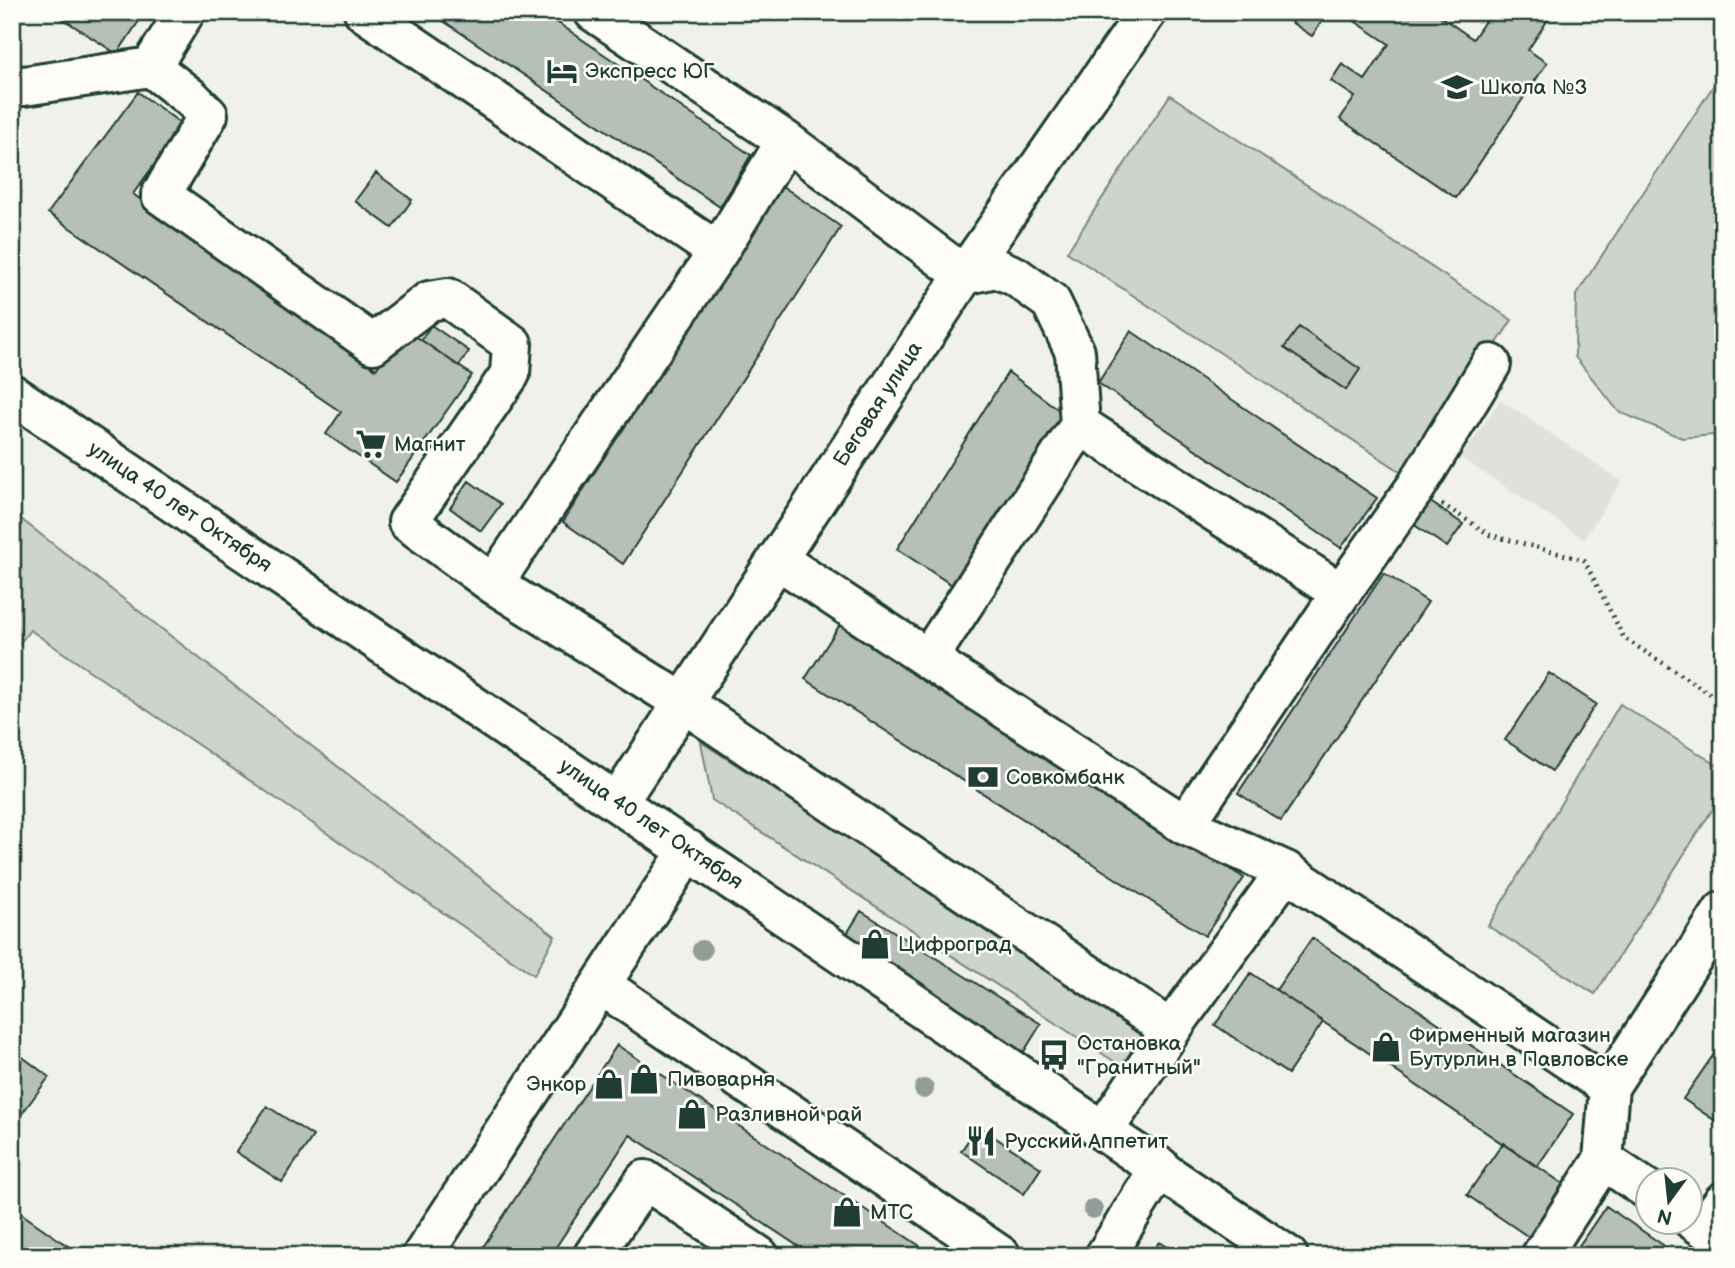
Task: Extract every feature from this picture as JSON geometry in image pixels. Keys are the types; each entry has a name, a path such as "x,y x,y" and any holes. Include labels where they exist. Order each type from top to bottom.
{"street":[{"path":"151,67 185,12"},
{"path":"363,12 718,252"},
{"path":"594,12 786,141 964,275 996,268 1014,276 1051,302 1075,352 1080,425 928,659"},
{"name":"Беговая улица","path":"618,802 964,275 1147,12"},
{"path":"12,85 24,86 151,67 191,97 208,115 160,195 373,344 429,300 448,298 512,344 510,374 408,522 493,584 682,702 1171,1030"},
{"path":"493,584 718,252 786,141"},
{"path":"1185,825 1341,593 1416,487 1491,364"},
{"name":"улица 40 лет Октября","path":"12,394 1288,1256"},
{"path":"1080,425 1341,593"},
{"path":"777,559 1185,825 1286,871 1609,1087"},
{"path":"422,1256 689,850"},
{"path":"1104,1130 1171,1030 1286,871"},
{"path":"1541,1256 1603,1160 1609,1087 1723,911"},
{"path":"601,985 1000,1256"},
{"path":"1603,1160 1634,1181"},
{"path":"1105,1256 1160,1167"},
{"path":"593,1256 645,1180 759,1256"}],"path":[{"path":"1416,487 1490,535 1584,560 1623,638 1723,702"}],"shaded area":[{"path":"1723,71 1723,434 1682,438 1619,412 1575,357 1576,295"},
{"path":"1170,95 1512,320 1409,477 1067,252"},
{"path":"1500,400 1622,481 1584,539 1461,458"},
{"path":"12,512 555,936 534,975 30,630 12,653"},
{"path":"1620,704 1723,769 1723,793 1595,994 1488,926"},
{"path":"701,742 1154,1035 1129,1071 712,800"}],"building":[{"path":"63,12 145,12 117,54 60,17"},
{"path":"430,12 542,12 751,155 720,207"},
{"path":"1276,12 1328,12 1312,36"},
{"path":"1341,12 1434,12 1473,39 1491,12 1553,12 1528,50 1547,63 1456,198 1340,119 1355,97 1331,81 1342,64 1365,80 1389,44"},
{"path":"138,92 183,125 133,194 376,369 405,329 472,375 396,482 326,434 341,412 48,213"},
{"path":"376,173 412,200 392,228 355,201"},
{"path":"778,183 841,227 623,564 563,522"},
{"path":"431,325 469,351 459,366 421,340"},
{"path":"1299,327 1360,369 1346,390 1284,348"},
{"path":"1131,331 1377,498 1341,548 1098,383"},
{"path":"1008,372 1063,413 952,585 897,549"},
{"path":"469,481 501,504 481,531 450,508"},
{"path":"1423,497 1463,524 1447,547 1407,520"},
{"path":"1384,573 1428,602 1281,821 1238,793"},
{"path":"843,620 1244,878 1205,936 805,679"},
{"path":"1549,673 1596,704 1552,771 1505,740"},
{"path":"861,911 1041,1024 1023,1053 843,940"},
{"path":"1312,938 1573,1114 1537,1167 1276,990"},
{"path":"1251,973 1323,1022 1288,1074 1215,1025"},
{"path":"1723,1041 1723,1126 1683,1099"},
{"path":"617,1045 935,1256 813,1256 630,1135 550,1256 477,1256"},
{"path":"16,1052 49,1077 12,1127 12,1057"},
{"path":"267,1106 313,1136 282,1182 236,1152"},
{"path":"978,1126 1041,1168 1024,1194 961,1151"},
{"path":"1503,1143 1572,1190 1536,1242 1467,1195"},
{"path":"1606,1206 1634,1225 1634,1236 1650,1236 1679,1256 1572,1256"},
{"path":"12,1207 82,1256 12,1256"},
{"path":"1159,1242 1180,1256 1150,1256"}],"place":[{"name":"Экспресс ЮГ","path":"562,71"},
{"name":"Школа №3","path":"1457,87"},
{"name":"Магнит","path":"371,444"},
{"name":"Совкомбанк","path":"983,777"},
{"name":"Цифроград","path":"875,944"},
{"name":"Фирменный магазин Бутурлин в Павловске","path":"1386,1047"},
{"name":"Остановка \"Гранитный\"","path":"1054,1055"},
{"name":"Пивоварня","path":"644,1079"},
{"name":"Энкор","path":"609,1084"},
{"name":"Разливной рай","path":"692,1114"},
{"name":"Русский Аппетит","path":"981,1141"},
{"name":"МТС","path":"847,1212"}]}
